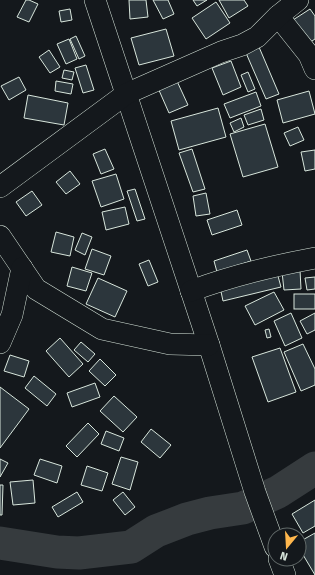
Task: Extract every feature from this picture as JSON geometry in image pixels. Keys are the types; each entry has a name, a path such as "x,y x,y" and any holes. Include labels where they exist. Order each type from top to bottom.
{"street":[{"path":"95,0 209,345 255,492 268,527"},
{"path":"0,187 126,94 222,52 242,45 257,36 298,0"},
{"path":"278,16 309,55 315,69"},
{"path":"0,236 36,289 102,330 170,344 209,345"},
{"path":"191,291 244,273 280,264 315,258"},
{"path":"0,343 12,315 22,268"}],"building":[{"path":"26,0 38,4 29,22 17,17"},
{"path":"129,0 146,0 148,17 130,19"},
{"path":"153,0 168,0 174,14 163,19"},
{"path":"193,0 207,0 197,6"},
{"path":"219,0 244,0 248,6 229,18"},
{"path":"216,2 230,23 206,39 192,18"},
{"path":"70,9 72,20 61,22 59,11"},
{"path":"310,9 315,16 315,39 309,43 293,20"},
{"path":"166,29 174,56 139,65 131,38"},
{"path":"76,36 85,56 79,59 70,39"},
{"path":"69,39 77,59 66,64 57,44"},
{"path":"259,47 279,94 266,99 246,53"},
{"path":"49,50 60,67 50,73 39,57"},
{"path":"231,61 241,87 223,95 212,68"},
{"path":"86,65 94,90 83,93 75,68"},
{"path":"64,70 74,72 72,80 62,78"},
{"path":"248,72 255,89 248,92 241,75"},
{"path":"19,77 26,90 9,100 1,86"},
{"path":"176,79 188,105 169,113 158,88"},
{"path":"56,81 73,84 71,94 55,91"},
{"path":"309,91 315,114 283,123 277,100"},
{"path":"256,92 261,106 230,118 224,104"},
{"path":"28,95 68,103 64,125 24,118"},
{"path":"218,108 226,137 179,150 171,121"},
{"path":"261,109 264,120 248,125 244,115"},
{"path":"241,118 244,127 234,132 230,123"},
{"path":"265,124 278,167 243,177 230,134"},
{"path":"298,127 304,140 290,146 284,133"},
{"path":"105,149 114,169 101,174 93,154"},
{"path":"192,149 205,189 193,192 179,153"},
{"path":"315,150 315,169 305,171 301,152"},
{"path":"70,171 80,184 66,194 56,182"},
{"path":"116,174 124,199 101,207 92,181"},
{"path":"135,189 145,219 137,221 127,191"},
{"path":"32,191 42,205 26,216 16,202"},
{"path":"206,193 210,214 196,216 193,196"},
{"path":"125,207 129,224 106,230 102,212"},
{"path":"237,210 242,225 212,235 207,220"},
{"path":"56,232 74,237 70,256 51,252"},
{"path":"82,233 92,237 85,255 75,250"},
{"path":"92,249 111,256 104,275 85,269"},
{"path":"247,250 251,261 217,272 214,261"},
{"path":"149,260 158,282 148,286 139,264"},
{"path":"72,267 92,273 86,291 67,286"},
{"path":"276,269 281,287 223,301 219,282"},
{"path":"300,270 301,289 284,290 282,272"},
{"path":"315,277 315,289 307,290 305,278"},
{"path":"98,278 127,291 115,317 86,304"},
{"path":"274,292 284,310 255,325 245,306"},
{"path":"294,294 315,294 315,309 294,309"},
{"path":"291,313 302,338 285,346 274,321"},
{"path":"315,313 315,330 307,334 300,321"},
{"path":"269,329 271,337 267,338 265,330"},
{"path":"60,338 83,364 69,377 46,351"},
{"path":"81,342 95,354 88,362 74,350"},
{"path":"303,344 315,369 315,385 301,391 284,352"},
{"path":"280,348 296,392 268,402 252,357"},
{"path":"10,355 29,361 24,377 4,371"},
{"path":"100,359 116,375 105,386 89,371"},
{"path":"34,376 56,394 47,406 25,388"},
{"path":"95,383 100,397 72,407 67,393"},
{"path":"0,387 29,409 0,448"},
{"path":"114,396 137,417 123,432 100,411"},
{"path":"88,423 99,434 77,457 66,446"},
{"path":"151,429 171,445 160,458 141,442"},
{"path":"106,431 124,438 119,451 101,444"},
{"path":"121,457 138,462 130,490 112,484"},
{"path":"0,459 8,463 0,477"},
{"path":"40,459 62,466 57,483 34,475"},
{"path":"87,466 108,473 102,491 81,485"},
{"path":"33,480 35,503 13,505 10,482"},
{"path":"0,485 3,485 2,515 0,515"},
{"path":"77,492 83,502 58,517 52,507"},
{"path":"123,492 135,507 125,515 113,500"},
{"path":"315,500 315,526 307,531 307,527 300,527 292,514"},
{"path":"315,533 315,575 307,562 307,538"}],"waterway":[{"path":"0,543 57,552 79,553 131,547 156,531 187,519 210,513 243,508 278,492 315,468"}]}
